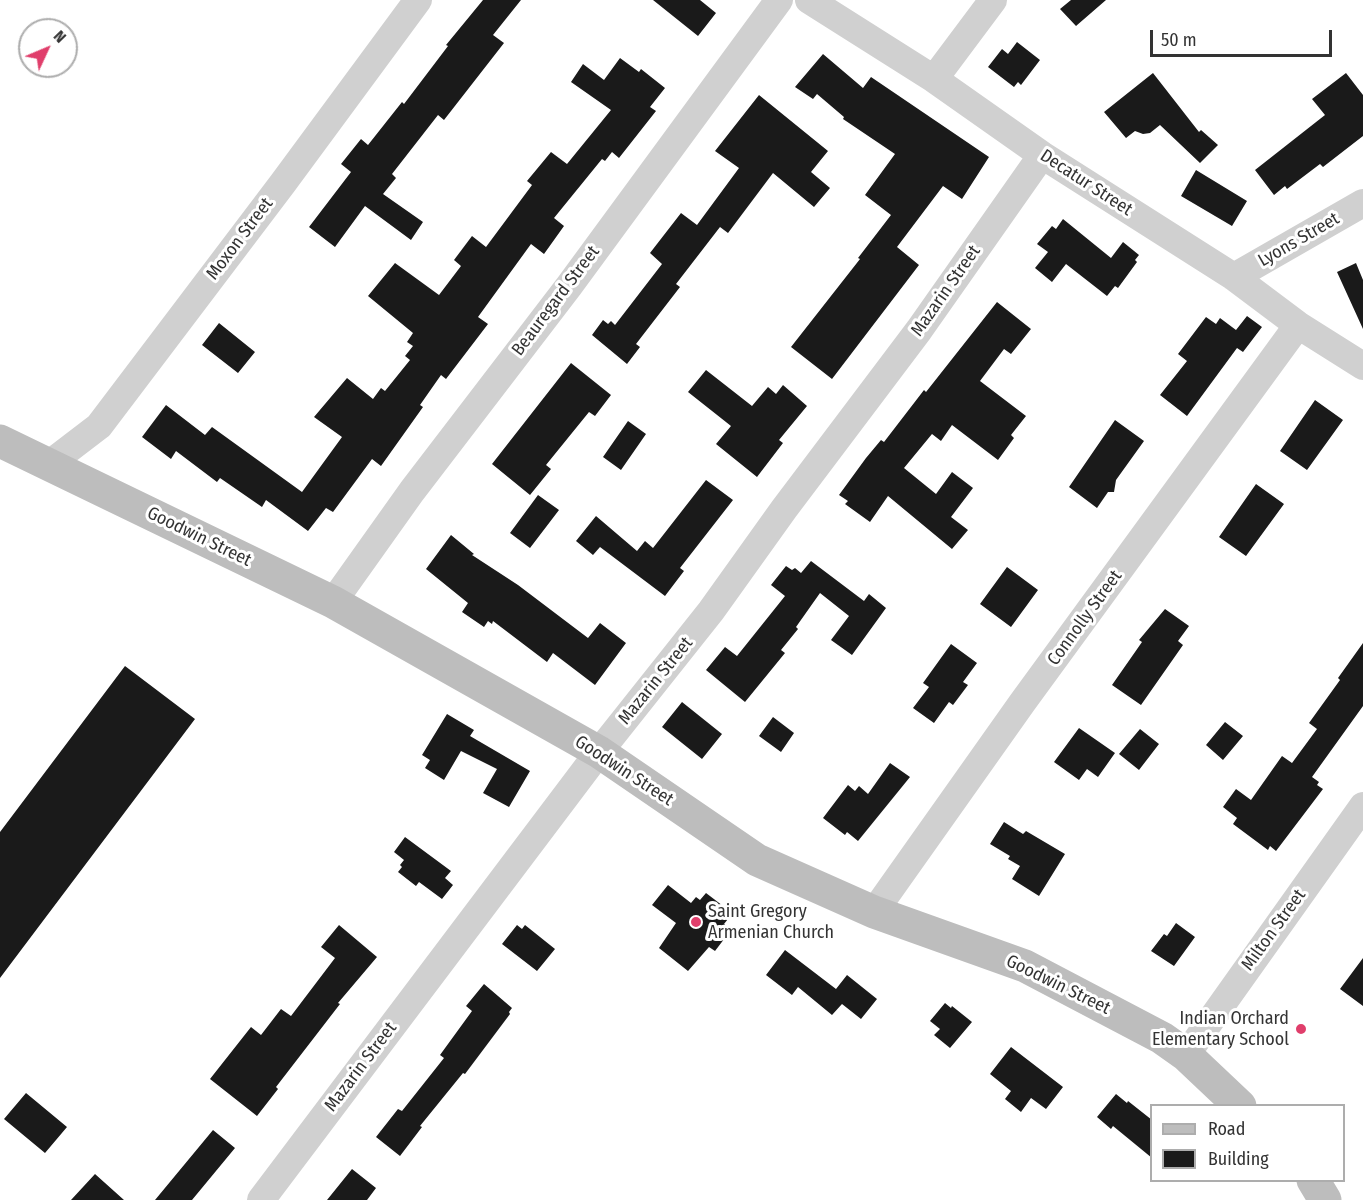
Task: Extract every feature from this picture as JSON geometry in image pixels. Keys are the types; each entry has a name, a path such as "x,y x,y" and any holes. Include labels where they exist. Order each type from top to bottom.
{"main road":[{"name":"Goodwin Street","path":"0,441 333,602 599,752 757,860 874,912 1025,966 1162,1038 1186,1055 1238,1104"},
{"path":"1314,1182 1325,1200"}],"street":[{"name":"Moxon Street","path":"48,465 99,426 418,0"},
{"name":"Beauregard Street","path":"333,602 412,491 569,286 779,0"},
{"name":"Decatur Street","path":"809,0 934,79 1042,155 1234,277 1298,326 1363,366"},
{"path":"934,79 993,0"},
{"name":"Mazarin Street","path":"261,1200 599,752 711,611 784,509 919,330 1042,155"},
{"name":"Lyons Street","path":"1234,277 1363,203"},
{"name":"Connolly Street","path":"874,912 1016,712 1298,326"},
{"name":"Milton Street","path":"1186,1055 1363,806"}],"building":[{"path":"483,0 521,0 493,35 504,43 444,120 438,115 392,174 396,178 383,194 423,222 411,240 365,206 335,247 309,227 351,172 341,164 361,139 368,145 402,102 404,104 448,46 446,45"},
{"path":"653,0 700,0 716,13 698,36"},
{"path":"1071,0 1106,0 1076,26 1060,9"},
{"path":"1017,42 1040,60 1021,85 1018,82 1014,87 988,67 1002,49 1008,54"},
{"path":"823,54 863,88 871,77 989,157 962,199 943,186 897,247 919,265 832,379 791,347 860,259 858,258 891,215 865,195 895,154 843,119 844,117 817,94 813,99 795,87"},
{"path":"620,58 639,72 641,69 665,88 650,107 656,111 619,158 612,152 605,161 602,159 554,218 564,226 544,254 531,244 478,317 488,324 446,379 441,375 420,405 423,407 381,466 372,459 333,512 326,508 308,531 266,500 262,507 220,478 217,482 176,451 171,459 142,437 166,405 205,435 212,427 302,492 342,437 314,417 347,378 373,399 381,388 385,391 410,360 405,356 413,346 407,342 413,333 368,296 395,263 439,295 461,266 454,260 472,236 486,247 532,185 527,181 551,152 567,164 611,110 571,82 583,64 604,80"},
{"path":"1153,73 1199,132 1201,130 1218,145 1200,163 1160,125 1150,133 1143,134 1135,131 1126,138 1104,112"},
{"path":"1346,73 1363,95 1363,136 1323,167 1320,164 1287,189 1285,186 1274,195 1255,170 1325,115 1312,99"},
{"path":"759,95 828,151 811,172 830,188 814,207 773,173 728,233 720,227 676,284 680,287 636,344 640,347 627,364 592,335 603,320 608,324 611,321 615,325 662,264 650,253 681,213 697,225 739,168 715,151"},
{"path":"1196,170 1247,201 1232,226 1181,196"},
{"path":"1063,219 1111,258 1123,242 1139,255 1135,260 1137,262 1118,288 1115,286 1107,296 1066,264 1052,282 1035,268 1048,252 1037,244 1052,226 1056,229"},
{"path":"1356,263 1363,280 1363,329 1337,272"},
{"path":"997,302 1031,329 1011,354 1004,349 980,381 1026,416 1011,435 1014,438 998,460 952,425 941,441 932,434 904,468 936,494 952,472 973,488 951,517 968,530 952,549 888,496 870,522 845,504 848,501 839,495 866,458 881,440 884,442 924,390 926,392"},
{"path":"1247,316 1262,327 1243,352 1237,348 1187,416 1160,395 1187,361 1178,354 1206,317 1216,324 1220,318 1236,330"},
{"path":"219,323 255,352 238,373 202,345"},
{"path":"571,363 611,395 595,416 589,412 546,465 551,469 530,495 492,464"},
{"path":"706,370 752,406 768,387 776,394 783,385 807,406 779,440 783,443 757,477 716,444 731,426 688,392"},
{"path":"1315,400 1343,420 1307,470 1280,451"},
{"path":"1115,420 1144,441 1116,480 1114,492 1108,492 1097,508 1069,487"},
{"path":"628,421 646,434 621,470 603,457"},
{"path":"706,480 733,500 680,568 684,571 665,596 600,547 593,555 576,541 596,516 637,551 645,541 653,548"},
{"path":"1256,484 1284,504 1246,556 1219,537"},
{"path":"538,495 559,510 530,548 510,533"},
{"path":"451,535 474,554 472,555 518,585 588,638 600,623 626,643 595,685 553,653 547,662 493,621 492,624 488,621 484,627 462,612 468,603 426,569"},
{"path":"811,561 864,601 869,594 886,608 852,655 831,640 849,616 820,593 796,627 798,629 781,650 785,653 745,702 706,670 725,647 737,656 785,596 771,585 786,566 792,570 795,568 801,573"},
{"path":"1007,567 1038,590 1011,627 980,604"},
{"path":"1165,609 1189,626 1178,641 1183,645 1141,705 1112,685 1142,642 1139,640"},
{"path":"1363,643 1363,706 1312,777 1323,789 1276,851 1270,846 1268,850 1233,824 1237,818 1223,807 1236,789 1251,800 1282,756 1292,763 1317,729 1309,723"},
{"path":"951,644 977,663 963,682 968,685 953,705 949,702 934,723 913,708 929,687 923,683"},
{"path":"125,666 195,719 0,978 0,832"},
{"path":"682,702 722,734 702,759 662,727"},
{"path":"447,714 474,730 470,736 530,771 509,807 483,793 497,769 461,751 444,780 425,768 430,760 422,755"},
{"path":"773,717 794,733 781,752 759,736"},
{"path":"1225,722 1243,736 1223,760 1206,745"},
{"path":"1079,728 1115,753 1098,777 1087,769 1079,780 1054,762"},
{"path":"1140,729 1159,744 1139,770 1119,754"},
{"path":"890,763 910,777 858,841 847,832 845,835 823,818 848,785 855,791 859,786 868,794"},
{"path":"1004,822 1023,834 1026,831 1065,854 1039,896 1012,879 1020,866 1008,859 1010,856 990,844"},
{"path":"405,837 451,871 445,878 453,885 442,899 419,882 416,886 398,872 404,860 394,852"},
{"path":"668,885 691,903 696,897 700,900 706,893 727,909 722,915 728,919 724,924 731,930 715,951 709,947 688,971 659,948 676,923 652,905"},
{"path":"1176,923 1195,937 1174,966 1151,951 1164,934 1167,936"},
{"path":"339,925 377,957 338,1003 340,1004 276,1087 278,1089 257,1116 210,1079 251,1027 261,1035 281,1009 291,1016 335,958 321,947"},
{"path":"517,925 522,929 525,925 555,949 537,971 502,944"},
{"path":"785,950 836,989 847,975 877,999 861,1019 842,1004 832,1015 798,987 792,995 766,975"},
{"path":"1363,958 1363,1006 1340,989"},
{"path":"484,984 512,1008 510,1014 465,1074 463,1073 420,1126 422,1127 400,1156 376,1137 398,1109 402,1111 444,1058 440,1055 472,1011 466,1006"},
{"path":"945,1003 972,1022 950,1048 934,1035 940,1029 930,1021"},
{"path":"1011,1047 1063,1087 1046,1109 1031,1098 1021,1112 1005,1099 1011,1091 990,1074"},
{"path":"26,1093 67,1127 45,1153 4,1119"},
{"path":"1116,1094 1127,1103 1128,1101 1150,1118 1150,1156 1113,1126 1111,1129 1097,1117"},
{"path":"213,1130 235,1148 192,1200 155,1200"},
{"path":"352,1169 376,1188 367,1200 327,1200"},
{"path":"95,1174 124,1200 71,1200"}],"place":[{"name":"Saint Gregory Armenian Church","path":"696,922"},
{"name":"Indian Orchard Elementary School","path":"1301,1029"}]}
